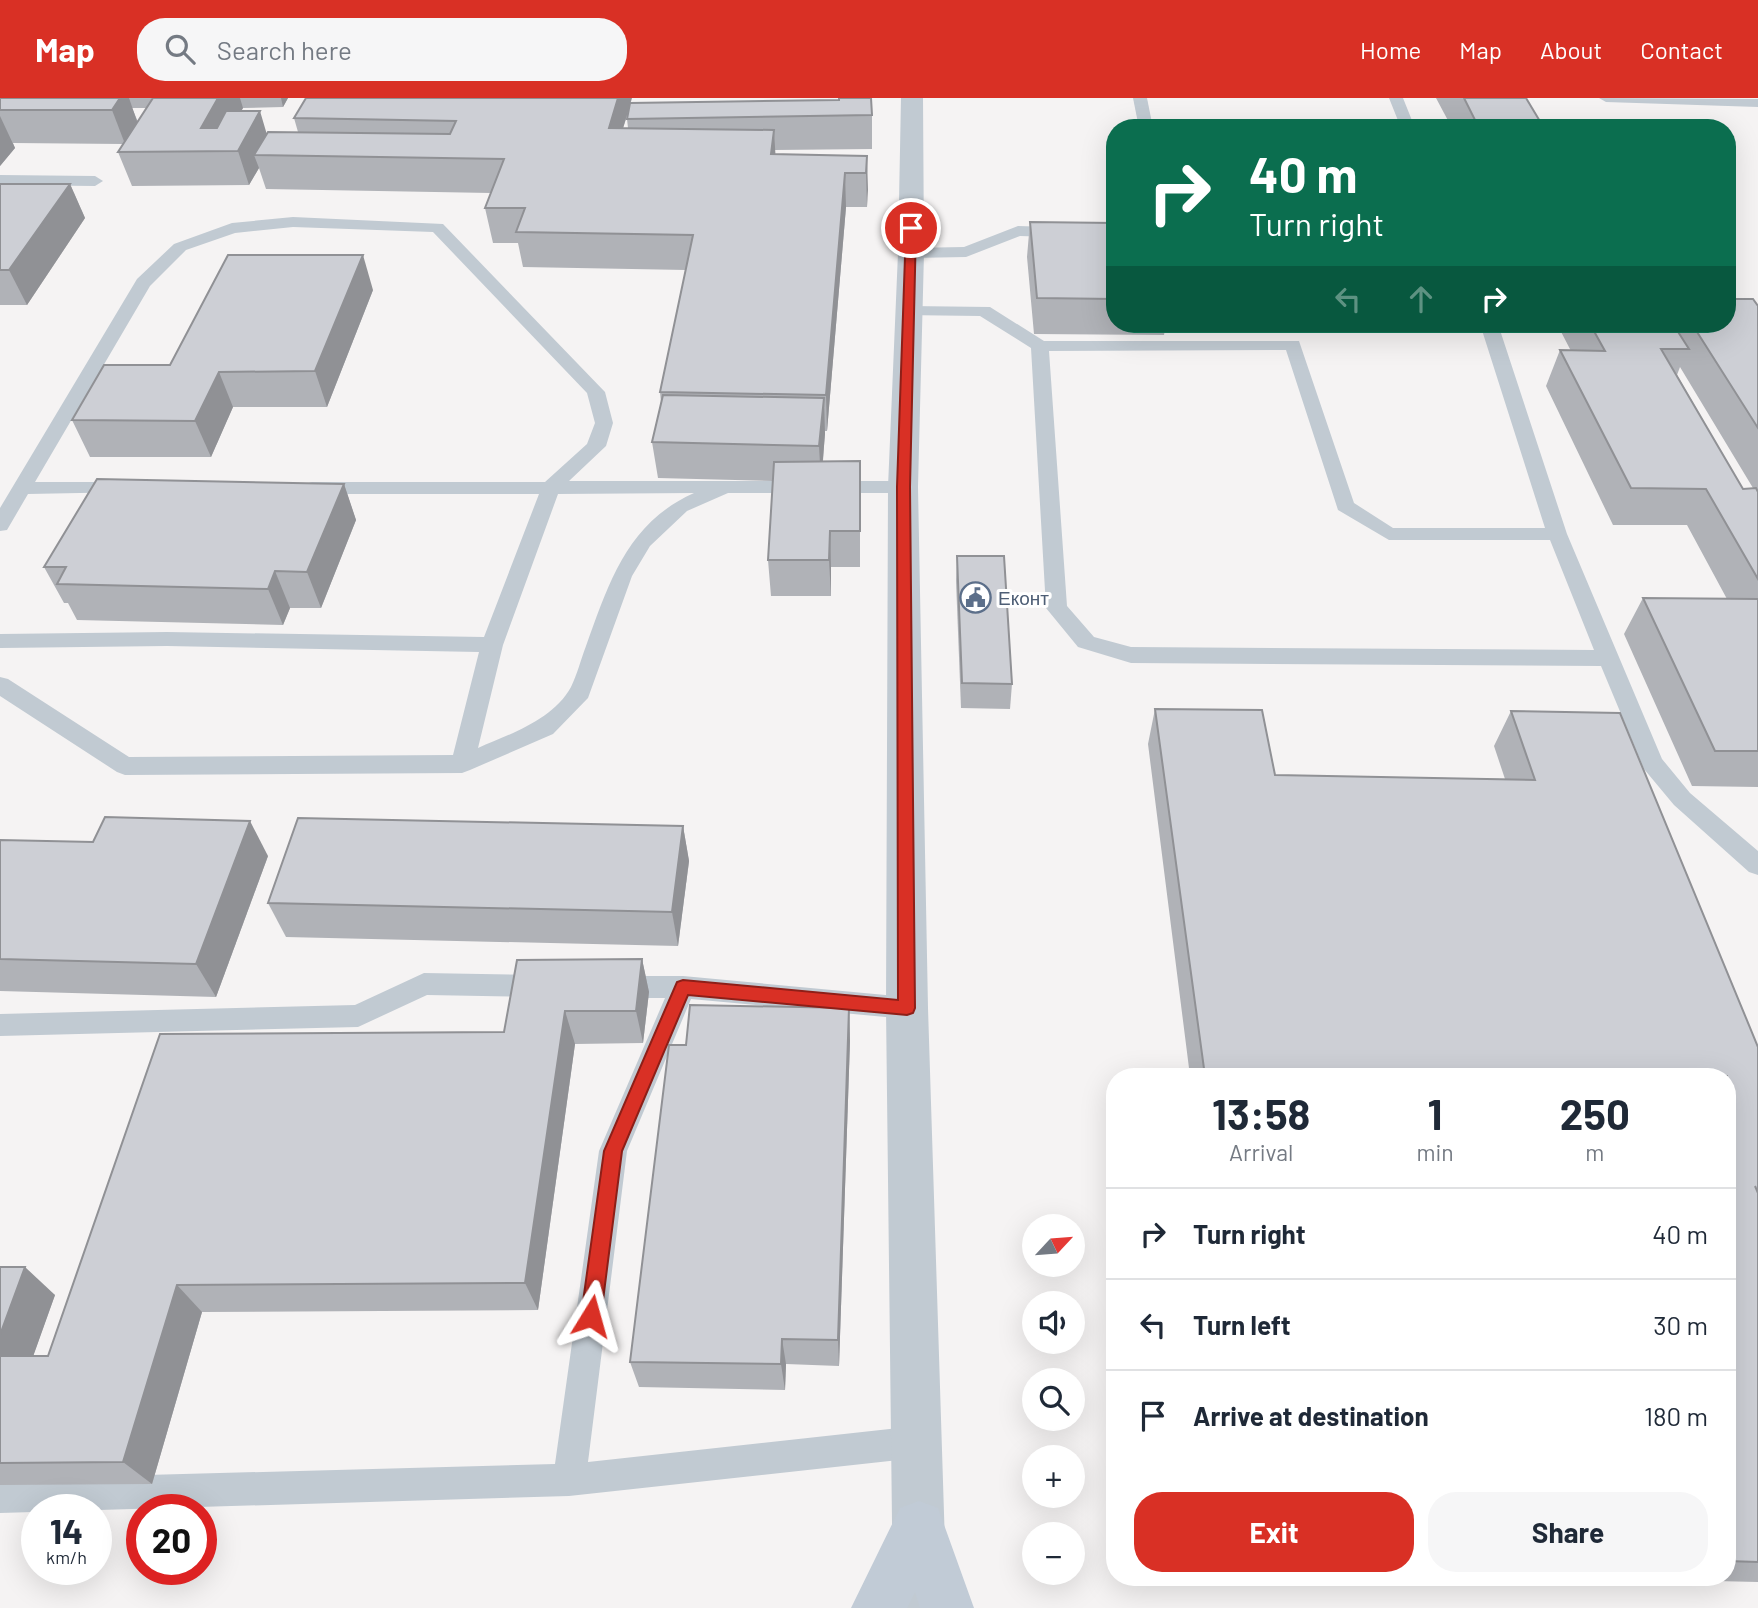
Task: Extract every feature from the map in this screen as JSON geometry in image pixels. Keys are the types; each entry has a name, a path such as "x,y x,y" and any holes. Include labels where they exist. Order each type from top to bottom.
{"main road":[{"path":"878,1608 919,1527"},
{"path":"919,1527 947,1608"}],"street":[{"path":"912,98 911,253 903,487 907,1008 920,1608"}],"lane":[{"path":"1140,98 1144,119"},
{"path":"1396,98 1405,119"},
{"path":"1606,98 1758,103"},
{"path":"0,180 95,181"},
{"path":"0,525 143,282 180,247 232,228 293,222 437,227 596,392 604,424 596,446 551,487 492,645 461,764"},
{"path":"911,253 966,252 1018,231 1106,233"},
{"path":"909,311 984,311 1040,346 1293,345"},
{"path":"1290,333 1345,506 1389,534 1557,534"},
{"path":"1492,333 1557,534 1652,763 1682,799 1758,865"},
{"path":"1040,346 1057,608 1086,642 1131,655 1610,658"},
{"path":"290,488 903,487"},
{"path":"21,488 142,488"},
{"path":"0,685 125,766 461,764 545,728 580,692 622,576 642,542 680,507 723,488"},
{"path":"0,641 167,639 492,645"},
{"path":"0,1025 358,1016 424,984 683,987 907,1008"},
{"path":"569,1480 613,1151 683,987"},
{"path":"0,1496 569,1480 917,1443"}],"building":[{"path":"0,98 120,98 112,110 0,110"},
{"path":"153,98 218,98 201,128 217,128 226,111 260,111 238,151 118,152"},
{"path":"306,98 618,98 609,128 774,130 771,154 867,156 866,173 845,173 826,395 660,392 693,235 516,232 525,208 485,208 504,159 254,155 268,132 450,134 456,121 294,118"},
{"path":"871,98 872,115 627,119 630,103"},
{"path":"1464,98 1526,98 1539,119 1474,119"},
{"path":"0,184 70,184 9,270 0,270"},
{"path":"1030,222 1106,223 1106,299 1037,298"},
{"path":"228,255 363,255 315,371 219,372 195,421 72,420 104,365 170,365"},
{"path":"1736,299 1753,299 1758,306 1758,428 1698,333 1736,333"},
{"path":"1595,333 1679,333 1689,349 1661,349 1743,489 1756,488 1758,492 1758,579 1706,489 1631,488 1560,350 1605,351"},
{"path":"663,395 824,398 819,446 652,442"},
{"path":"860,461 860,531 830,531 829,560 768,560 774,462"},
{"path":"97,479 344,484 307,572 275,571 268,589 57,584 66,567 44,567"},
{"path":"957,556 1004,556 1012,684 962,683"},
{"path":"1643,598 1758,599 1758,751 1715,751"},
{"path":"1155,709 1262,710 1275,775 1535,780 1511,711 1620,713 1758,1047 1758,1562 1736,1561 1736,1068 1204,1068"},
{"path":"105,817 250,821 196,964 0,959 0,840 93,842"},
{"path":"298,818 683,826 672,912 268,903"},
{"path":"642,959 636,1011 565,1011 525,1283 177,1285 123,1462 0,1463 0,1356 48,1356 160,1034 504,1032 517,960"},
{"path":"690,1005 849,1008 838,1340 782,1339 781,1364 630,1362 669,1045 686,1045"},
{"path":"0,1267 25,1267 0,1335"}],"place":[{"name":"Еконт","path":"975,598"}],"route":[{"path":"591,1316 613,1151 683,987 907,1008 903,487 911,228"}]}
